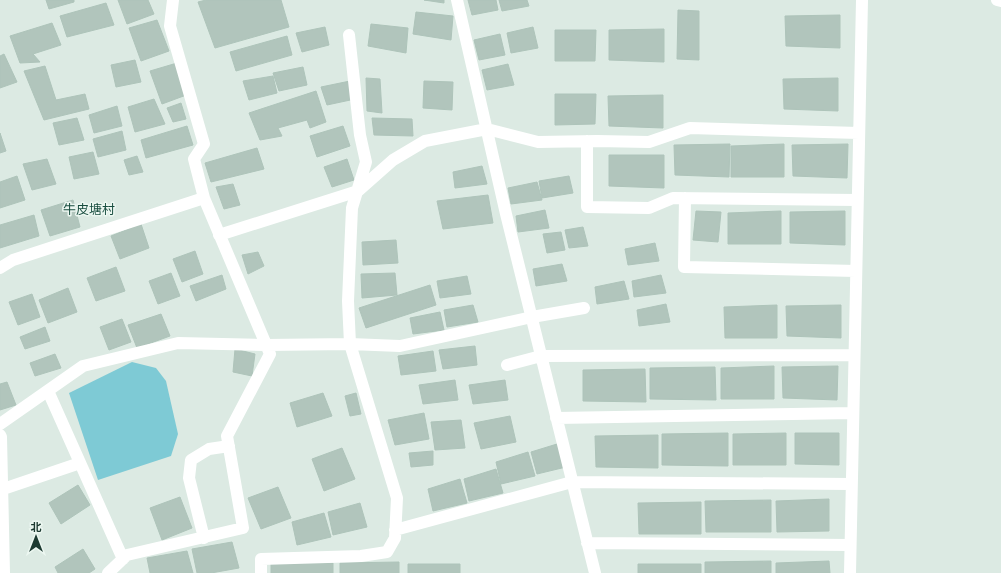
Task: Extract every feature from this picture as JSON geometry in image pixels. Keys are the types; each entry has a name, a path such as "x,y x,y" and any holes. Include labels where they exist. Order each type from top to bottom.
{"street":[{"path":"108,573 127,556 243,528 227,436 270,354 204,198 194,159 204,144 170,26 173,0"},
{"path":"457,0 486,129 595,573"},
{"path":"850,573 862,0"},
{"path":"997,0 1001,1"},
{"path":"261,573 261,558 361,556 387,552 395,538 397,498 350,344 348,302 352,208 366,162 360,136 349,35"},
{"path":"220,235 358,191 393,160 425,141 486,129 538,142 649,142 690,128 859,133"},
{"path":"587,141 587,207 649,208 673,198 857,200"},
{"path":"0,268 13,260 204,198"},
{"path":"685,198 684,267 856,270"},
{"path":"0,424 83,366 178,343 266,345 350,344 400,346 532,317 584,308"},
{"path":"507,365 542,356 854,356"},
{"path":"48,391 123,559"},
{"path":"556,418 853,413"},
{"path":"0,435 4,573"},
{"path":"204,538 189,478 192,460 209,449 229,446"},
{"path":"1,490 80,463"},
{"path":"395,530 572,482 852,484"},
{"path":"587,543 850,546"}],"water":[{"path":"132,362 156,368 166,381 178,434 171,456 98,480 69,393"}],"building":[{"path":"46,0 74,0 74,2 49,9"},
{"path":"118,0 148,0 154,14 127,24"},
{"path":"206,0 281,0 289,27 215,48 198,2"},
{"path":"424,0 444,0 444,3"},
{"path":"468,0 496,0 498,10 472,15"},
{"path":"499,0 527,0 529,6 502,11"},
{"path":"106,3 114,25 67,37 60,16"},
{"path":"678,10 699,11 699,60 677,59"},
{"path":"416,12 453,16 451,40 413,34"},
{"path":"840,15 840,48 786,46 785,16"},
{"path":"157,20 169,51 141,61 129,28"},
{"path":"52,23 61,45 33,54 40,62 20,63 10,36"},
{"path":"371,24 408,28 406,53 368,46"},
{"path":"325,27 329,45 302,52 296,33"},
{"path":"533,27 538,48 511,53 507,33"},
{"path":"664,29 664,62 609,60 609,30"},
{"path":"555,30 596,30 595,61 555,61"},
{"path":"500,34 505,55 479,60 474,40"},
{"path":"287,36 292,55 236,71 230,52"},
{"path":"4,54 17,82 0,88 0,56"},
{"path":"135,60 141,82 116,87 111,65"},
{"path":"177,63 189,94 162,104 150,71"},
{"path":"508,64 514,85 487,90 482,70"},
{"path":"45,66 56,100 85,94 89,109 44,120 24,71"},
{"path":"303,67 307,85 279,91 273,73"},
{"path":"273,76 277,93 249,100 243,81"},
{"path":"366,78 380,79 382,113 367,111"},
{"path":"838,78 838,111 784,109 783,79"},
{"path":"350,81 355,99 327,105 321,87"},
{"path":"424,81 453,82 452,110 423,108"},
{"path":"316,91 326,122 310,128 307,120 278,128 282,136 260,140 249,113"},
{"path":"555,94 596,94 595,124 555,125"},
{"path":"663,95 663,128 609,126 608,96"},
{"path":"154,99 165,124 135,132 128,107"},
{"path":"181,103 186,119 173,122 167,108"},
{"path":"117,106 122,126 94,133 89,115"},
{"path":"77,118 84,140 59,145 53,123"},
{"path":"372,118 412,119 413,136 374,135"},
{"path":"187,126 193,145 146,158 141,140"},
{"path":"343,126 350,146 317,157 310,136"},
{"path":"122,131 126,150 98,157 93,139"},
{"path":"0,133 6,151 0,153"},
{"path":"730,144 729,177 675,175 674,145"},
{"path":"784,144 784,177 731,177 731,146"},
{"path":"848,144 847,178 793,176 792,145"},
{"path":"257,148 264,169 211,182 205,163"},
{"path":"93,152 99,174 74,179 69,157"},
{"path":"609,155 664,155 664,188 609,186"},
{"path":"137,156 143,172 129,175 124,160"},
{"path":"47,159 56,184 32,190 23,164"},
{"path":"347,159 354,180 332,187 324,167"},
{"path":"482,166 487,184 455,188 453,172"},
{"path":"17,176 25,200 0,208 0,182"},
{"path":"569,176 573,193 542,198 539,181"},
{"path":"537,182 542,200 511,204 508,188"},
{"path":"233,184 240,205 224,209 216,187"},
{"path":"488,195 493,223 443,229 437,201"},
{"path":"73,200 80,227 50,236 41,210"},
{"path":"545,210 549,228 518,232 516,216"},
{"path":"696,211 721,212 718,242 693,240"},
{"path":"781,211 781,244 728,244 728,213"},
{"path":"845,211 845,245 790,243 790,212"},
{"path":"34,215 39,236 0,248 0,225"},
{"path":"141,224 149,248 120,259 111,236"},
{"path":"583,227 588,246 569,248 565,230"},
{"path":"561,232 565,250 547,253 543,234"},
{"path":"396,240 398,263 363,265 362,242"},
{"path":"655,243 659,261 628,265 625,249"},
{"path":"195,251 203,274 182,282 173,259"},
{"path":"258,252 264,266 248,274 242,255"},
{"path":"562,264 567,281 536,286 533,269"},
{"path":"116,267 125,291 96,301 87,278"},
{"path":"171,273 180,296 158,304 149,281"},
{"path":"395,273 397,295 362,298 361,274"},
{"path":"222,275 226,289 196,301 190,286"},
{"path":"661,275 666,293 634,297 632,281"},
{"path":"467,276 471,294 440,298 437,281"},
{"path":"624,281 629,299 597,304 595,287"},
{"path":"430,285 436,305 366,328 359,308"},
{"path":"68,288 77,312 48,323 39,300"},
{"path":"32,294 40,317 18,325 9,302"},
{"path":"666,304 670,322 639,326 637,310"},
{"path":"473,305 478,322 447,327 444,310"},
{"path":"777,305 777,338 725,338 724,307"},
{"path":"841,305 841,338 787,336 786,306"},
{"path":"440,312 444,330 413,334 410,318"},
{"path":"161,314 170,336 137,348 128,325"},
{"path":"122,319 131,342 109,350 100,327"},
{"path":"45,327 50,341 25,349 20,337"},
{"path":"475,346 477,365 443,369 439,350"},
{"path":"235,349 255,354 252,376 233,372"},
{"path":"433,351 436,371 401,375 398,356"},
{"path":"55,354 61,368 35,376 30,363"},
{"path":"774,366 774,399 721,399 721,368"},
{"path":"838,366 837,400 783,398 782,367"},
{"path":"715,367 716,400 650,399 650,368"},
{"path":"645,369 646,402 583,401 583,370"},
{"path":"455,380 458,400 423,404 419,385"},
{"path":"505,380 508,400 473,404 469,385"},
{"path":"7,382 16,405 0,410 0,384"},
{"path":"323,393 332,416 297,427 290,403"},
{"path":"356,393 361,414 350,416 345,396"},
{"path":"424,413 429,439 395,445 388,420"},
{"path":"510,416 516,442 481,449 474,423"},
{"path":"461,420 465,448 435,450 431,422"},
{"path":"728,433 728,466 662,465 662,434"},
{"path":"786,433 786,465 733,465 733,434"},
{"path":"795,433 839,433 839,465 795,464"},
{"path":"658,435 658,468 596,467 595,436"},
{"path":"557,444 566,467 537,474 531,452"},
{"path":"342,448 355,479 324,491 312,459"},
{"path":"433,451 433,465 411,467 409,453"},
{"path":"528,452 535,476 501,484 496,462"},
{"path":"496,469 503,493 469,501 464,479"},
{"path":"460,479 467,503 433,511 428,489"},
{"path":"78,485 90,505 61,524 49,503"},
{"path":"278,487 291,518 261,529 248,498"},
{"path":"180,497 192,528 162,540 150,508"},
{"path":"829,499 829,531 777,532 776,501"},
{"path":"771,500 771,532 706,532 705,501"},
{"path":"701,502 701,534 639,534 638,503"},
{"path":"360,503 367,527 333,535 328,512"},
{"path":"324,513 331,537 297,545 292,522"},
{"path":"232,542 239,568 211,573 197,573 192,549"},
{"path":"83,549 95,569 89,573 58,573 55,567"},
{"path":"187,551 193,573 150,573 147,558"},
{"path":"771,561 771,573 705,573 705,562"},
{"path":"829,561 830,573 776,573 776,563"},
{"path":"399,562 399,573 340,573 340,563"},
{"path":"333,563 333,573 271,573 271,564"},
{"path":"408,564 460,564 460,573 408,573"},
{"path":"638,564 701,564 701,573 638,573"}],"district":[{"name":"牛皮塘村","path":"89,209"}]}
